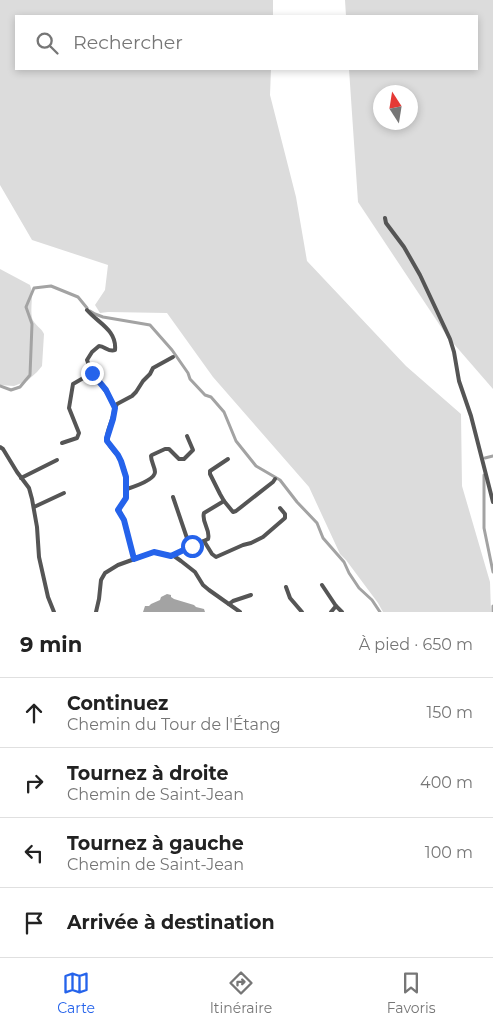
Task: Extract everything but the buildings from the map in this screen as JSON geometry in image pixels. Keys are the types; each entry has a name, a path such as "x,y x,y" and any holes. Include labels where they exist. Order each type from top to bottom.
{"street":[{"path":"385,218 386,224 404,247 420,274 450,339 459,380 471,416 493,502"},
{"path":"87,310 115,338 115,350 110,351 103,346 99,346 87,360 92,373 106,390 115,408"},
{"path":"134,559 124,520 118,510 126,498 126,477 121,461 107,441 107,438 117,404 136,392 153,368 174,356"},
{"path":"62,443 76,438 79,433 69,408 73,384 92,373"},
{"path":"127,490 154,476 155,471 151,460 152,454 169,449 179,459 184,460 193,450 187,436"},
{"path":"0,447 29,488 37,527 39,556 48,597 54,612"},
{"path":"228,459 210,471 210,474 224,501 234,512 273,482 275,478"},
{"path":"21,478 57,460"},
{"path":"34,507 64,494"},
{"path":"173,497 190,547"},
{"path":"171,556 208,539 210,535 203,515 224,501"},
{"path":"204,541 212,554 216,556 243,545 251,544 263,537 285,518 285,514 280,508"},
{"path":"96,612 100,599 101,580 105,573 118,565 154,552 181,560 194,572 203,585 240,612"},
{"path":"322,585 342,612"},
{"path":"286,587 290,598 302,612"},
{"path":"229,604 251,595"},
{"path":"331,612 336,606"}],"shaded area":[{"path":"0,0 273,0 273,15 15,15 15,70 271,70 270,95 296,197 307,261 406,366 461,414 462,486 490,582 491,612 383,612 340,554 309,487 213,377 167,313 100,313 95,305 105,290 108,265 32,240 0,185"},
{"path":"345,0 493,0 493,389 447,336 358,202 349,70 478,70 478,15 346,15"},
{"path":"0,269 30,285 32,293 32,318 44,334 42,366 27,381 14,386 0,385"},
{"path":"167,594 171,595 174,599 204,609 205,612 143,612 145,606 160,600 161,597"}],"waterway":[{"path":"0,386 11,390 20,387 30,375 32,324 26,307 34,288 51,286 78,297 87,308"},
{"path":"90,311 103,317 150,325 172,350 190,379 205,395 211,397 224,412 236,441 256,466 280,480 317,523 323,538 344,562 359,588 372,600 380,612"},
{"path":"485,458 493,456"},
{"path":"484,475 484,528 493,572"},
{"path":"493,606 493,612"}],"route":[{"path":"92,373 106,390 115,408 107,441 118,455 126,477 126,498 118,510 124,520 134,559 154,552 171,556 192,546"}]}
